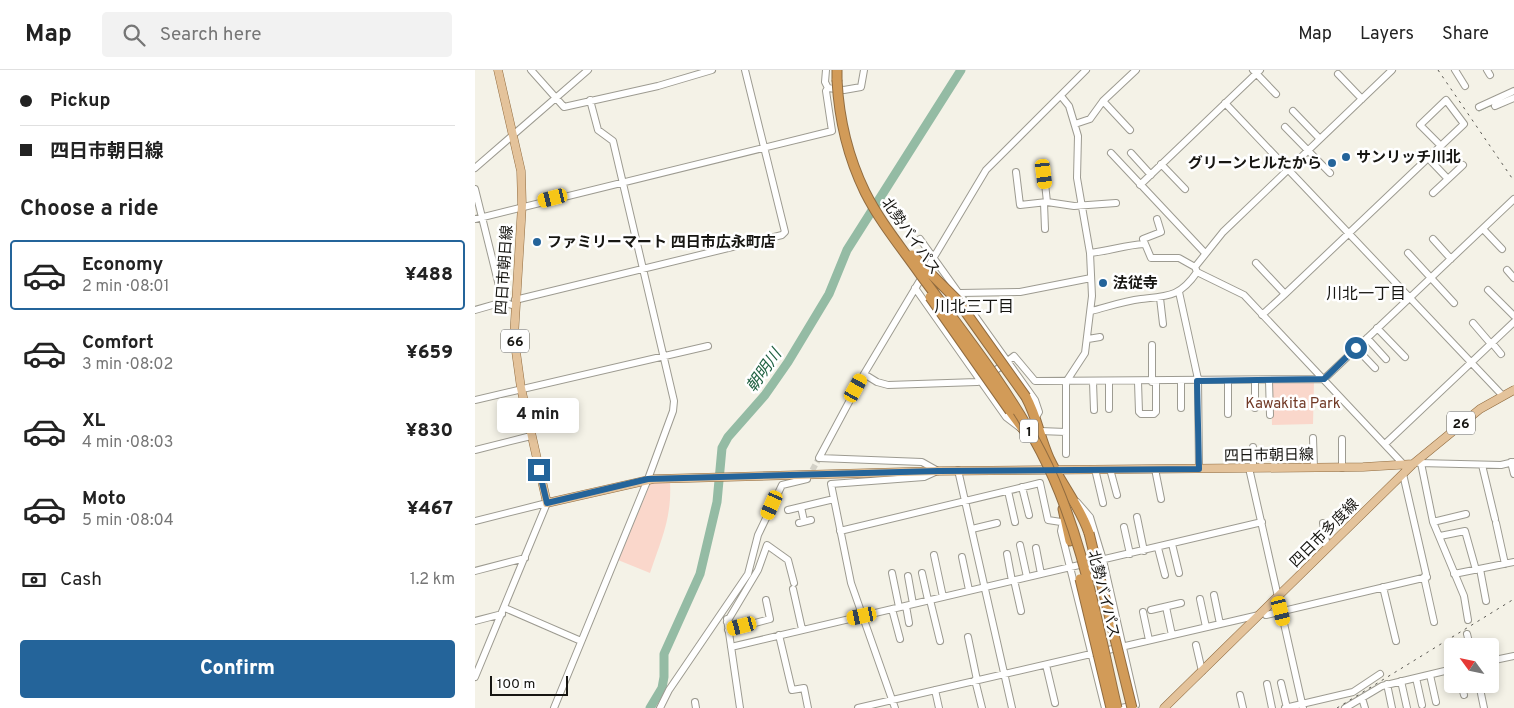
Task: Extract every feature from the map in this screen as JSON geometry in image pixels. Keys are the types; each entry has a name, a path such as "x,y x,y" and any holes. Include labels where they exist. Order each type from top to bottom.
{"highway":[{"name":"北勢バイパス","path":"837,75 844,135 864,191 879,217 993,375 1041,452 1066,509 1076,540 1121,708"},
{"name":"1","path":"864,191 893,245 1025,431 1081,514 1089,533 1132,708"},
{"name":"1","path":"879,217 905,248 957,300 1026,397 1037,417 1059,496 1063,520 1070,541 1111,708"}],"main road":[{"name":"四日市朝日線","path":"498,70 521,171 522,205 515,303 515,337 521,388 547,503 650,479 958,470 1343,468 1417,463"},
{"name":"四日市多度線","path":"1164,708 1263,615 1279,596 1403,474 1472,415 1514,390"}],"street":[{"path":"531,70 564,107 658,86 712,70"},
{"path":"475,168 588,70"},
{"path":"475,310 503,302 515,303 643,269 782,236 785,232 745,70"},
{"path":"478,217 832,131 825,70"},
{"path":"828,88 858,89 863,85 864,70"},
{"path":"938,471 922,462 819,458 864,374 986,170 1086,70"},
{"path":"1075,124 1090,119 1103,101 1136,70"},
{"path":"1091,311 1142,299 1160,298 1179,292 1205,253 1223,232 1392,70"},
{"path":"1455,70 1465,86"},
{"path":"1141,185 1257,71 1276,94"},
{"path":"1338,74 1362,99"},
{"path":"1479,107 1514,91"},
{"path":"1061,96 1069,106 1079,142 1077,178 1090,253 1091,278 1091,311 1085,354 1065,382 1065,451"},
{"path":"1495,106 1514,98"},
{"path":"554,708 650,479 673,411 674,402 613,141 597,130 590,100"},
{"path":"1262,315 1285,294 1349,233 1441,146 1464,124 1446,100 1420,125 1441,146"},
{"path":"1103,101 1130,130"},
{"path":"1225,103 1503,396"},
{"path":"1293,111 1319,139"},
{"path":"1285,127 1330,173"},
{"path":"1111,153 1205,253"},
{"path":"1131,153 1151,175"},
{"path":"1428,158 1448,179"},
{"path":"1161,164 1185,190"},
{"path":"1433,193 1463,165"},
{"path":"1016,172 1020,205 1045,202 1082,205 1115,203"},
{"path":"1044,174 1045,230"},
{"path":"475,189 478,217 503,302"},
{"path":"864,374 877,382 888,385 982,381 1014,356 1035,381 1154,382 1324,379 1514,199"},
{"path":"1157,219 1161,232 1143,239 1151,258 1179,258 1239,291 1404,465"},
{"path":"1483,229 1502,249"},
{"path":"920,239 1035,400 1039,412 1037,417"},
{"path":"1433,239 1451,259"},
{"path":"1090,253 1144,244"},
{"path":"1408,253 1454,302"},
{"path":"1256,263 1285,294"},
{"path":"1507,270 1514,278"},
{"path":"960,293 1020,292 1091,278"},
{"path":"915,288 1011,423 1025,431"},
{"path":"1487,290 1514,316"},
{"path":"1179,292 1195,359 1199,469"},
{"path":"1160,298 1163,324"},
{"path":"1385,444 1514,322"},
{"path":"1473,323 1501,354"},
{"path":"1377,328 1405,357"},
{"path":"1088,339 1100,337"},
{"path":"1367,338 1386,359"},
{"path":"1137,382 1139,412 1141,414 1154,414 1156,412 1151,345"},
{"path":"475,400 708,346"},
{"path":"1356,348 1375,368"},
{"path":"1228,380 1228,414"},
{"path":"1255,380 1255,408"},
{"path":"1269,380 1270,415"},
{"path":"1181,381 1181,408"},
{"path":"1093,382 1094,410"},
{"path":"1109,382 1109,409"},
{"path":"1041,431 1066,432"},
{"path":"475,450 531,436"},
{"path":"1313,438 1314,468"},
{"path":"1342,439 1343,468"},
{"path":"1253,447 1251,468 1303,706"},
{"path":"1468,620 1464,596 1433,522 1417,463 1501,465 1513,462 1514,474"},
{"path":"1482,465 1505,564"},
{"path":"1095,469 1103,503"},
{"path":"1110,469 1117,495"},
{"path":"1155,469 1161,499"},
{"path":"958,470 1012,708"},
{"path":"895,708 849,574 831,484 924,477 938,471"},
{"path":"1403,474 1426,576 1434,622"},
{"path":"660,708 669,690 734,597 752,566 758,535 782,485 807,479"},
{"path":"840,531 1041,483 1048,520 1063,520 1061,531 1105,708"},
{"path":"1022,487 1029,515"},
{"path":"1008,490 1015,522"},
{"path":"1070,496 1090,517 1103,560 1136,705 1121,708"},
{"path":"788,510 834,499"},
{"path":"475,521 547,503"},
{"path":"475,677 547,503"},
{"path":"801,507 805,521"},
{"path":"1433,522 1466,514"},
{"path":"1137,517 1144,551"},
{"path":"731,647 1262,522"},
{"path":"972,529 997,523"},
{"path":"1323,523 1327,548"},
{"path":"1124,527 1130,554"},
{"path":"1440,536 1465,531 1478,569 1486,601"},
{"path":"1172,544 1179,572"},
{"path":"727,622 758,570 767,545 788,560 802,629"},
{"path":"1020,545 1027,577"},
{"path":"1036,548 1041,574"},
{"path":"1158,548 1165,575"},
{"path":"1007,554 1021,610"},
{"path":"934,555 943,596"},
{"path":"962,557 969,590"},
{"path":"475,571 525,558"},
{"path":"1454,574 1514,562"},
{"path":"892,573 899,607 899,639"},
{"path":"922,573 940,641"},
{"path":"908,576 913,604"},
{"path":"858,708 1426,576"},
{"path":"1383,587 1396,640"},
{"path":"1214,595 1220,624"},
{"path":"734,597 727,622 740,708"},
{"path":"1200,599 1206,627"},
{"path":"728,630 770,619 766,600"},
{"path":"1151,610 1181,603"},
{"path":"899,607 909,623"},
{"path":"1166,607 1172,634"},
{"path":"475,621 503,611 581,641"},
{"path":"1143,612 1149,640"},
{"path":"1467,634 1468,638"},
{"path":"779,635 792,690 804,688 808,708"},
{"path":"968,637 982,708"},
{"path":"1196,645 1202,671"},
{"path":"1499,659 1514,656"},
{"path":"1046,665 1055,703"},
{"path":"1345,708 1387,684 1444,672"},
{"path":"1281,682 1286,708 1303,706 1353,692 1380,674"},
{"path":"1430,675 1436,702"},
{"path":"1416,678 1422,705"},
{"path":"1401,681 1407,708"},
{"path":"1267,684 1272,708"},
{"path":"1387,684 1393,708"},
{"path":"935,690 939,708"},
{"path":"1481,693 1484,708"},
{"path":"1240,695 1243,708"},
{"path":"1362,698 1365,708"}],"green space":[{"name":"Kawakita Park","path":"1271,381 1314,381 1313,424 1272,425"},
{"path":"651,482 670,482 670,495 665,529 650,573 618,560"}],"waterway":[{"name":"朝明川","path":"650,708 662,688 664,654 700,574 717,502 722,448 728,437 765,395 788,362 829,294 847,250 961,70"},
{"path":"1479,111 1492,105"}],"tunnel":[{"path":"808,478 819,458"}],"railway":[{"path":"1438,70 1514,181"},
{"path":"1337,708 1514,599"}],"place":[{"name":"サンリッチ川北","path":"1346,157"},
{"name":"グリーンヒルたから","path":"1332,163"},
{"name":"ファミリーマート 四日市広永町店","path":"537,242"},
{"name":"法従寺","path":"1103,283"}],"district":[{"name":"川北一丁目","path":"1366,293"},
{"name":"川北三丁目","path":"974,306"}],"route":[{"path":"539,470 547,503 648,479 938,471 1199,469 1197,381 1324,379 1356,348"}]}
